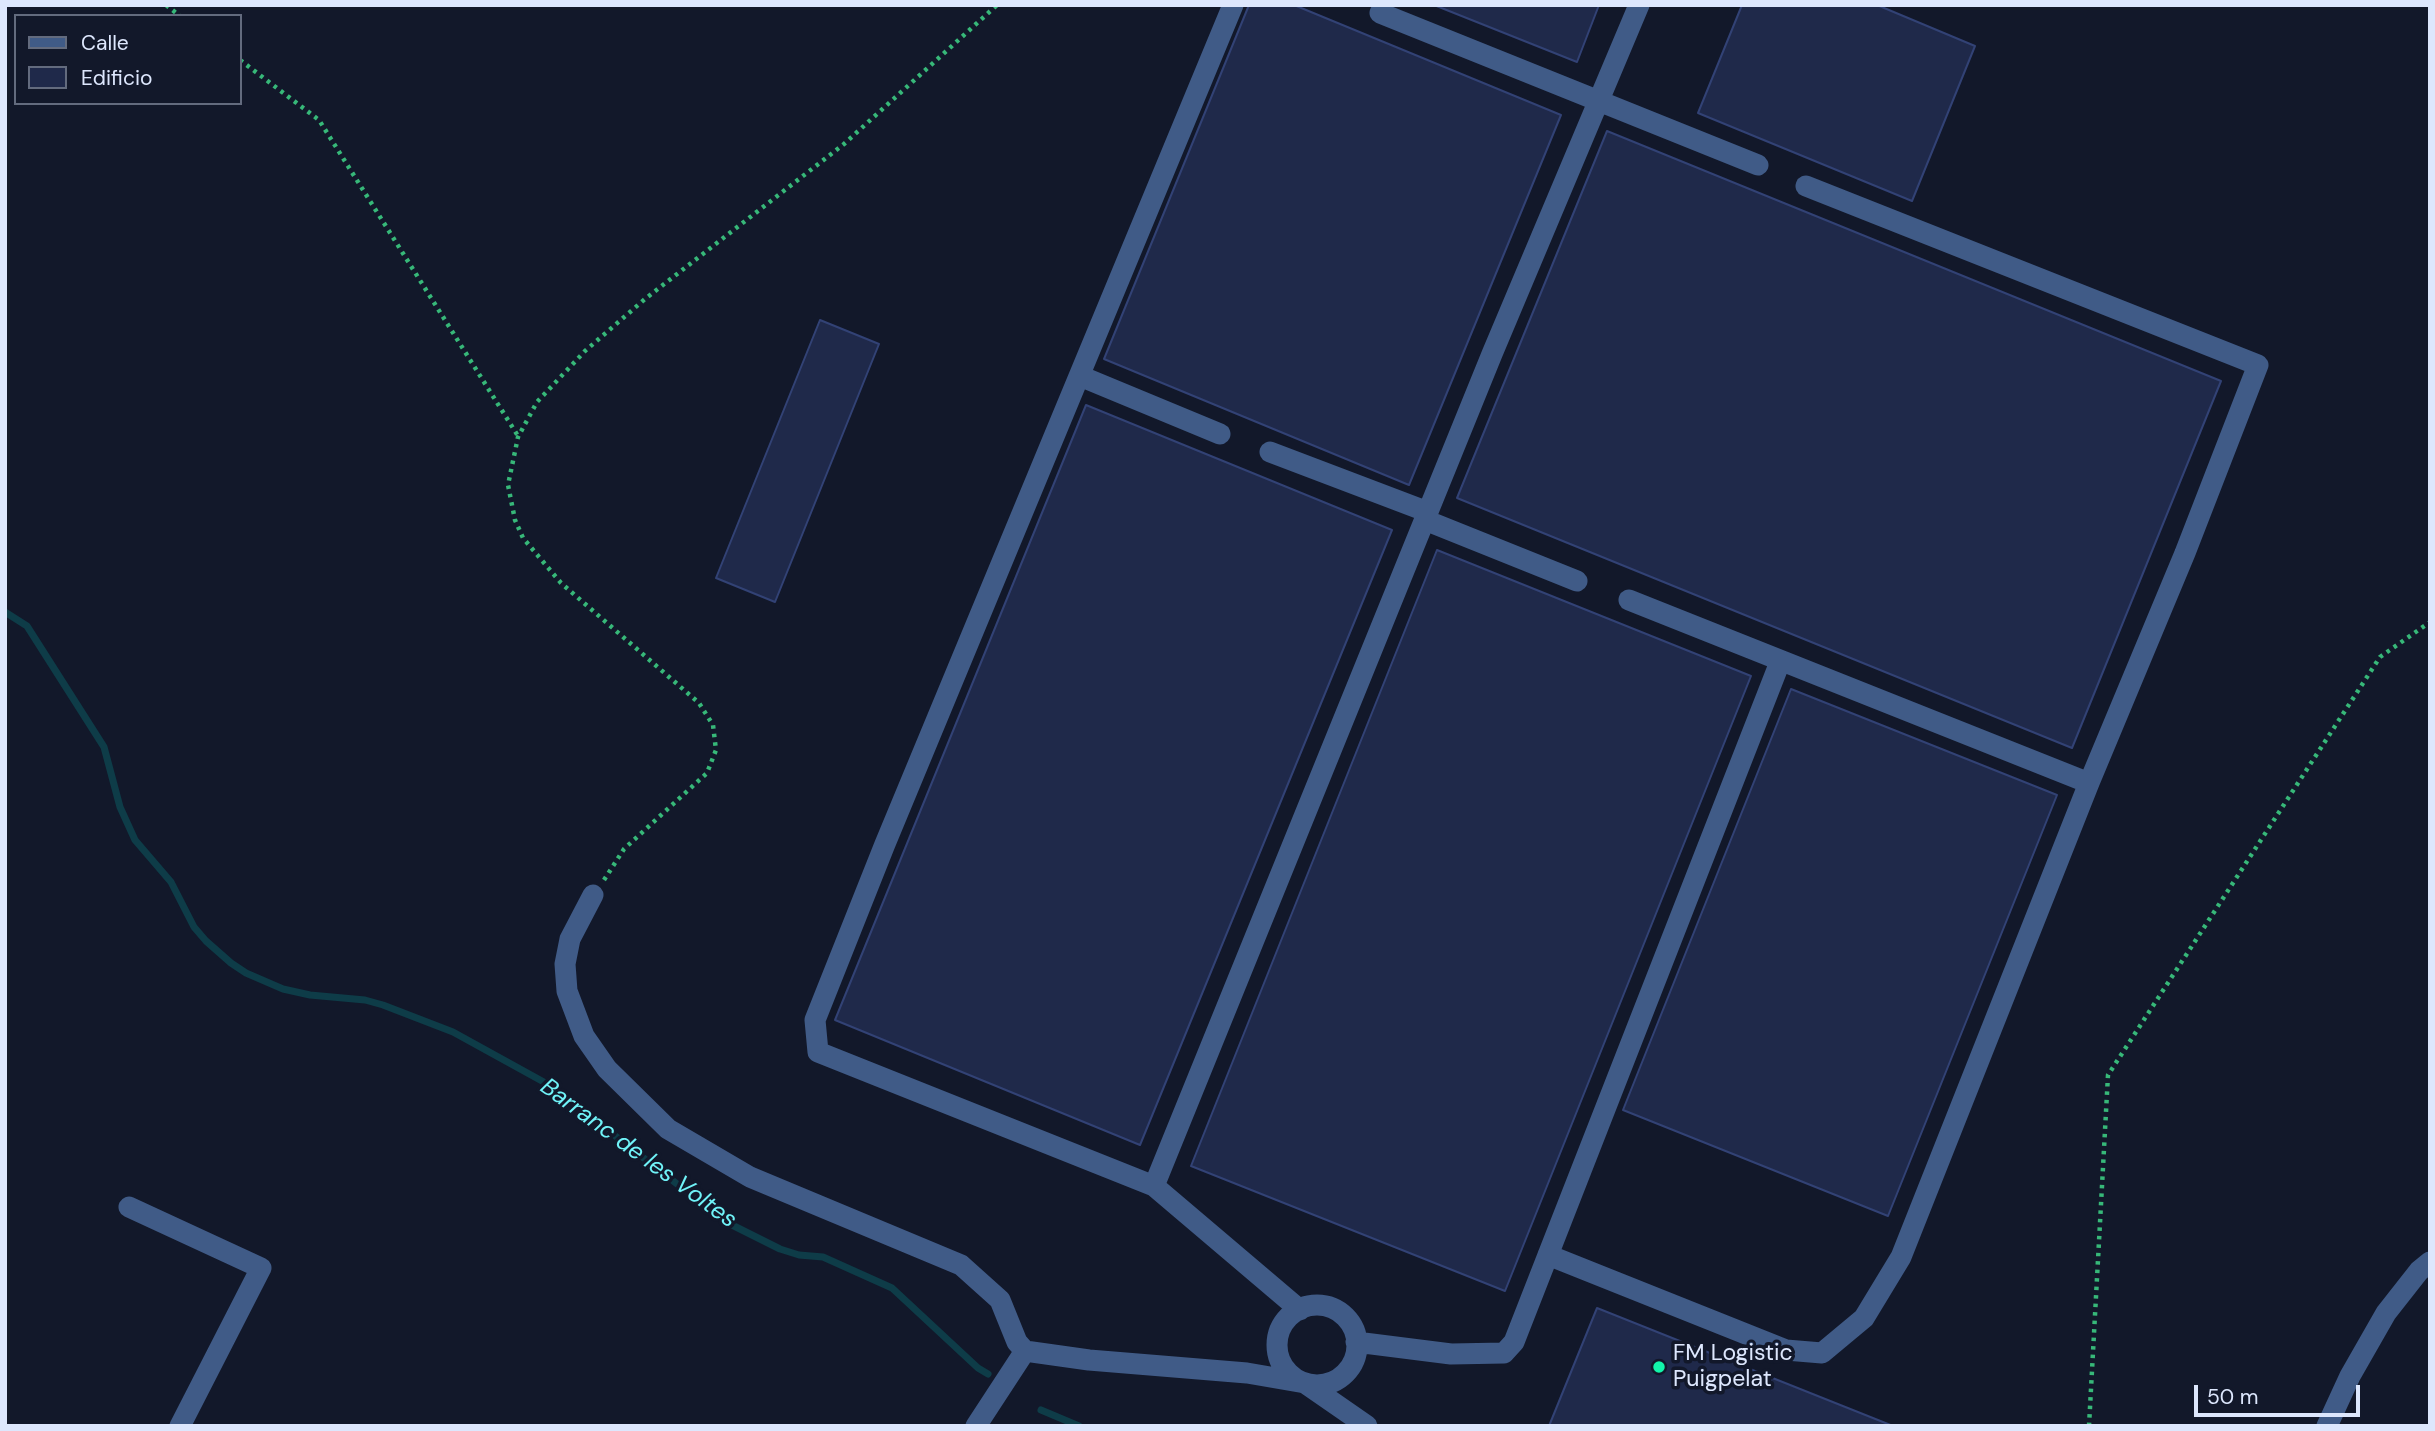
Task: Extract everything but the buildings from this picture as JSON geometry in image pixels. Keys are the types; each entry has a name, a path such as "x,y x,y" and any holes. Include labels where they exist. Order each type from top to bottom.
{"street":[{"path":"1233,5 890,831 815,1020 818,1052 1154,1186 1300,1310"},
{"path":"1154,1186 1639,5"},
{"path":"1380,13 1758,165"},
{"path":"1548,1255 1786,1350 1822,1353 1864,1318 1901,1258 2258,365 1806,186"},
{"path":"1080,376 1220,434"},
{"path":"1270,452 1577,580"},
{"path":"1629,600 2089,783"},
{"path":"1356,1342 1451,1354 1504,1353 1514,1342 1780,662"},
{"path":"593,895 570,939 565,964 567,991 584,1036 607,1069 668,1129 750,1177 961,1265 1000,1300 1017,1342 1025,1351 1089,1360 1247,1373 1305,1384 1318,1385 1331,1383 1342,1376 1355,1355 1353,1328 1334,1310 1322,1306 1300,1310 1286,1320 1279,1332 1278,1357 1293,1378 1305,1384 1367,1426"},
{"path":"129,1207 261,1268 180,1426"},
{"path":"2328,1426 2350,1376 2386,1313 2419,1271 2430,1262"},
{"path":"976,1426 1025,1351"}],"path":[{"path":"593,895 624,849 707,773 716,750 713,725 699,703 561,583 523,538 514,520 508,485 518,437 537,402 585,351 645,299 844,144 997,5"},
{"path":"242,62 319,120 518,437"},
{"path":"2090,1426 2109,1075 2380,657 2430,622"}],"waterway":[{"name":"Barranc de les Voltes","path":"5,612 27,626 104,747 120,807 135,840 171,882 194,927 231,963 246,973 283,989 310,995 365,1000 453,1032 551,1086 726,1222 780,1249 799,1255 823,1257 892,1288 978,1368 988,1374"},
{"name":"Barranc de les Voltes","path":"1041,1410 1079,1426"}],"place":[{"name":"FM Logistic Puigpelat","path":"1659,1367"}]}
